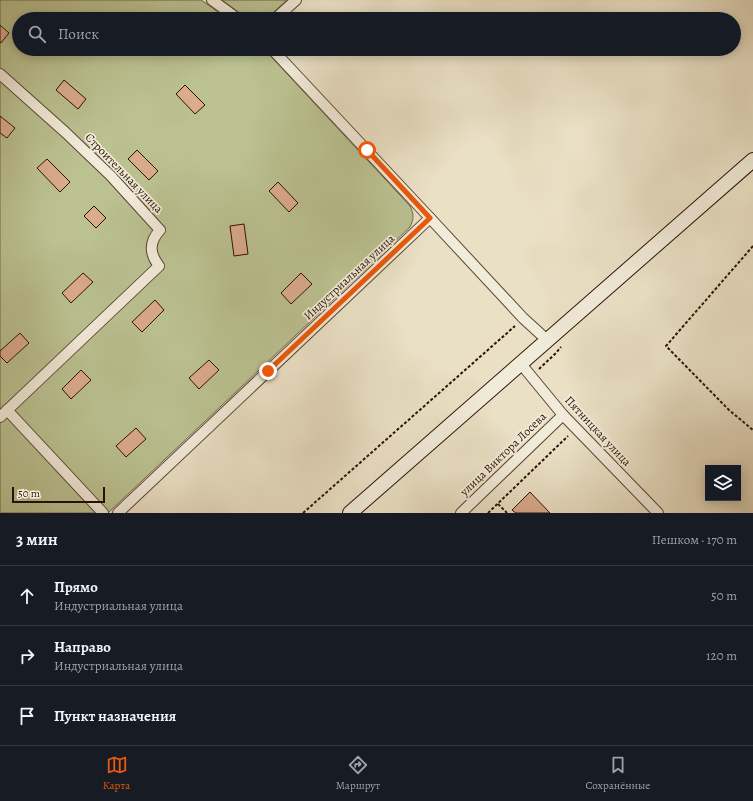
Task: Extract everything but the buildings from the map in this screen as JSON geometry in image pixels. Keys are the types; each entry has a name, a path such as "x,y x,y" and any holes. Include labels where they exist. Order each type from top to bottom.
{"street":[{"path":"212,0 228,12"},
{"path":"283,12 296,0"},
{"path":"279,56 523,318 551,338"},
{"name":"Строительная улица","path":"0,74 65,132 111,176 160,230 153,241 151,248 155,261 159,266 3,414"},
{"path":"350,513 753,160"},
{"name":"Индустриальная улица","path":"118,513 430,218"},
{"name":"Пятницкая улица","path":"521,364 563,415 658,513"},
{"path":"3,414 103,513"},
{"name":"улица Виктора Лосева","path":"461,513 563,415"}],"path":[{"path":"753,246 666,346 729,410 753,430"},
{"path":"303,513 523,318"},
{"path":"531,376 561,348 561,342 551,338"},
{"path":"488,513 577,428"},
{"path":"498,504 507,513"}],"green space":[{"path":"0,0 201,0 218,12 12,12 12,56 271,56 410,206 413,219 410,227 108,513 0,513"},
{"path":"222,0 287,0 274,12 238,12"}],"route":[{"path":"268,371 430,218 367,150"}]}
